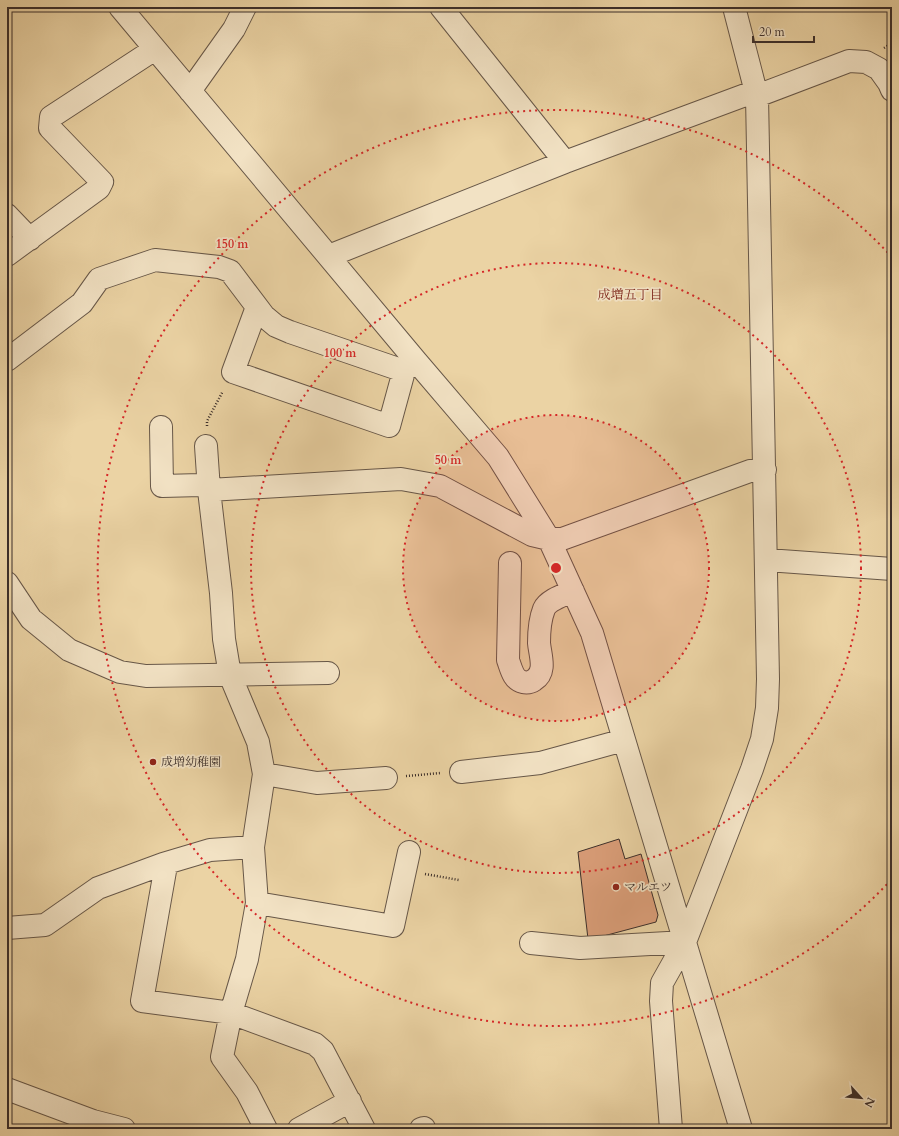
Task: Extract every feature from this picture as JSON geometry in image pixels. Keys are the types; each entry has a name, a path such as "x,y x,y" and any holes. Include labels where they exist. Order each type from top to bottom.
{"street":[{"path":"120,7 329,256 410,366 498,457 549,539 592,633 740,1129"},
{"path":"190,91 234,29 245,7"},
{"path":"441,7 565,162"},
{"path":"671,1129 661,1001 662,983 685,942 752,769 762,740 767,708 767,560 756,93 734,7"},
{"path":"7,256 99,188 102,182 50,128 51,117 154,49"},
{"path":"329,256 565,162 756,93 850,61 866,62 879,69 892,90"},
{"path":"7,215 30,239"},
{"path":"7,360 82,303 99,279 155,260 219,267 230,271 264,316 276,326 348,353 410,366"},
{"path":"257,307 231,375 388,426 410,366"},
{"path":"161,427 162,486 201,485 209,490 401,479 440,486 532,536 549,539 562,539 750,471 765,470"},
{"path":"206,446 209,490 221,593 224,639 230,675 258,742 264,774 253,847 257,903 247,959 231,1013 222,1057 247,1092 266,1129"},
{"path":"767,560 892,569"},
{"path":"510,563 508,660 513,675 522,682 530,682 539,677 542,668 539,643 540,627 544,607 554,599 573,591"},
{"path":"7,583 31,619 69,650 120,672 146,676 328,673"},
{"path":"461,772 540,763 624,740"},
{"path":"264,774 317,783 386,778"},
{"path":"7,928 44,925 98,888 163,864 210,850 253,847"},
{"path":"257,903 393,926 407,861"},
{"path":"163,864 165,871 142,1001 231,1013 315,1044 323,1051 364,1129"},
{"path":"531,943 580,948 685,942"},
{"path":"7,1089 93,1121 124,1129"},
{"path":"299,1129 350,1101"}],"path":[{"path":"206,446 207,421 231,375"},
{"path":"386,778 461,772"},
{"path":"407,861 459,880"}],"building":[{"name":"マルエツ","path":"619,839 625,859 641,854 658,915 656,922 588,939 578,852"}],"place":[{"name":"成増幼稚園","path":"153,762"},
{"name":"マルエツ","path":"616,887"}],"district":[{"name":"成増五丁目","path":"630,295"}]}
